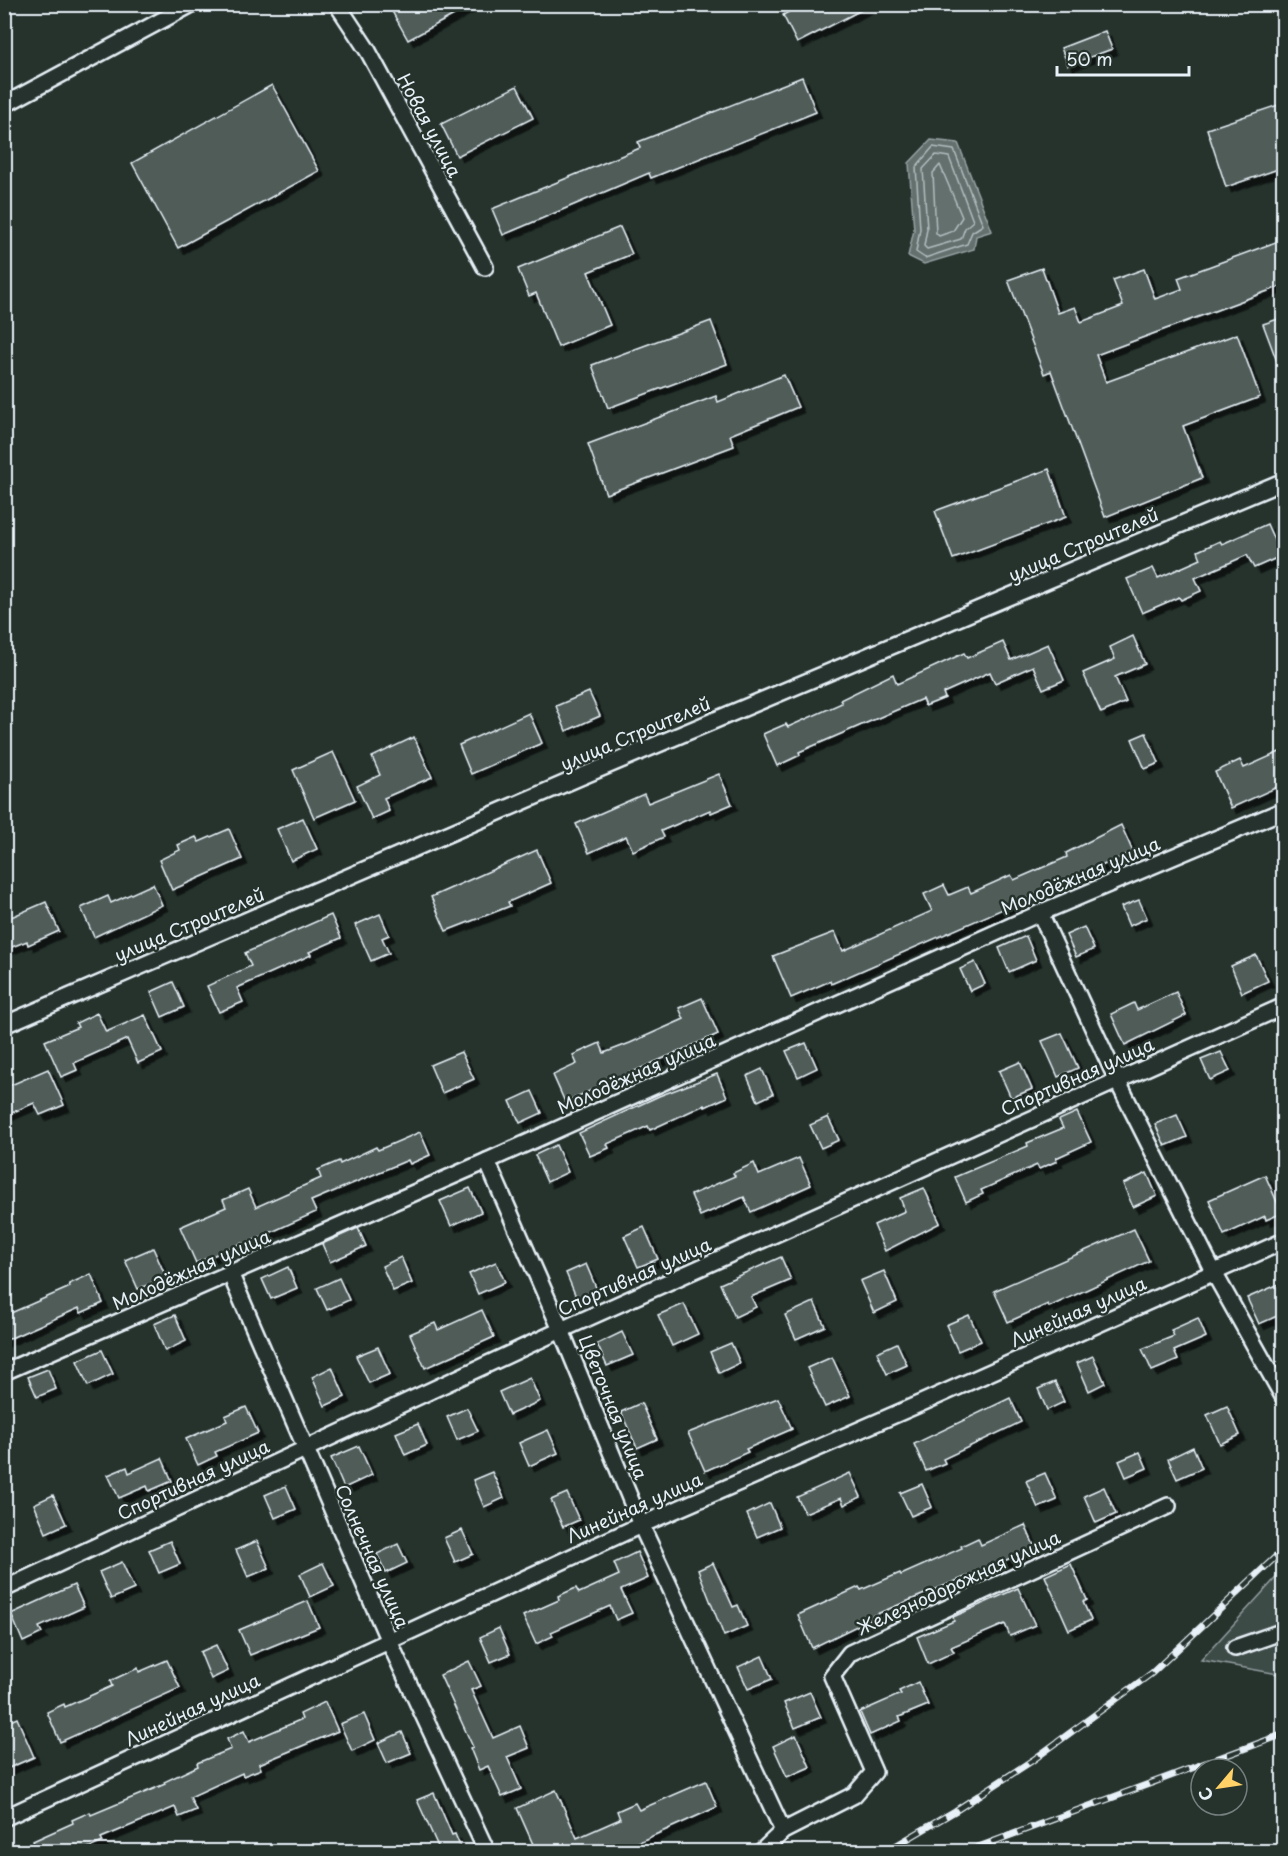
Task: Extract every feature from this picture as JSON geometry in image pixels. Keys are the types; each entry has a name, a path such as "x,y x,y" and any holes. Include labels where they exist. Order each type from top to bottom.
{"street":[{"path":"4,105 192,4"},
{"name":"Новая улица","path":"337,4 368,51 485,267"},
{"name":"улица Строителей","path":"4,1025 580,777 1284,481"},
{"name":"Молодёжная улица","path":"4,1372 487,1161 1040,913 1284,810"},
{"path":"1040,913 1117,1080 1213,1271 1284,1398"},
{"name":"Спортивная улица","path":"4,1589 561,1330 1284,1006"},
{"name":"Цветочная улица","path":"487,1161 561,1330 641,1524 783,1831"},
{"name":"Линейная улица","path":"4,1818 641,1524 927,1401 1284,1241"},
{"name":"Солнечная улица","path":"230,1273 388,1639 487,1851"},
{"name":"Железнодорожная улица","path":"761,1851 783,1831 854,1795 874,1772 832,1676 849,1653 1168,1506"},
{"path":"1235,1648 1284,1631"}],"shaded area":[{"path":"1283,1570 1283,1672 1278,1674 1201,1660"}],"water":[{"path":"931,140 958,143 992,231 976,236 974,249 924,264 908,256 914,230 909,163"}],"building":[{"path":"388,4 474,4 408,40"},
{"path":"803,4 873,4 797,43 783,15"},
{"path":"1105,31 1112,49 1068,65 1061,48"},
{"path":"802,77 816,112 651,178 649,173 503,235 492,209 640,148 638,142"},
{"path":"272,85 319,171 178,248 132,163"},
{"path":"517,86 533,118 457,156 441,124"},
{"path":"1284,103 1284,167 1226,187 1207,129"},
{"path":"620,227 632,254 588,272 610,325 558,347 536,293 529,296 518,269"},
{"path":"1284,239 1284,285 1096,355 1106,382 1237,334 1260,397 1183,426 1202,478 1105,517 1051,371 1044,374 1008,280 1042,268 1058,313 1075,307 1081,322 1123,306 1113,280 1144,269 1155,299 1182,289 1178,278"},
{"path":"1284,317 1284,374 1282,375 1263,324"},
{"path":"711,321 727,364 608,408 592,365"},
{"path":"784,375 798,407 730,435 734,446 606,494 588,444 716,396 718,402"},
{"path":"1049,469 1066,517 953,559 935,511"},
{"path":"1267,524 1281,556 1254,568 1247,555 1195,578 1201,591 1181,600 1179,597 1142,613 1127,579 1153,568 1158,578 1201,559 1198,551 1220,541 1222,544"},
{"path":"1133,636 1145,664 1115,677 1126,702 1101,713 1083,673 1115,659 1110,647"},
{"path":"1003,642 1011,660 1048,644 1064,680 1043,689 1033,666 995,683 990,672 943,693 945,698 925,706 922,699 799,752 800,755 777,766 763,734 786,724 788,727 842,703 840,700 893,674 897,684 964,653 967,658"},
{"path":"589,692 600,716 566,731 556,706"},
{"path":"529,713 542,743 471,774 459,745"},
{"path":"1146,733 1159,763 1145,769 1132,739"},
{"path":"414,737 432,777 384,798 389,811 372,819 357,786 380,775 372,757"},
{"path":"1284,750 1284,784 1231,808 1215,772 1240,760 1244,768"},
{"path":"333,752 355,800 314,818 293,770"},
{"path":"719,774 732,804 711,813 710,810 661,831 664,837 633,851 626,836 589,853 576,824 644,794 648,803"},
{"path":"303,818 317,849 291,861 277,829"},
{"path":"1121,825 1133,852 831,984 830,981 791,998 773,956 835,932 843,951 932,911 924,894 944,885 949,895 968,887 971,893 1011,875 1014,880 1067,857 1066,853"},
{"path":"229,829 242,859 172,890 159,860 180,850 178,845 196,837 199,842"},
{"path":"537,850 551,883 508,902 510,906 446,931 431,897"},
{"path":"153,884 162,905 94,937 81,908 108,896 111,903"},
{"path":"1139,900 1147,918 1129,926 1121,907"},
{"path":"46,902 59,931 28,945 27,941 4,950 4,920"},
{"path":"380,914 389,935 382,938 389,953 371,961 355,925"},
{"path":"331,915 341,938 309,952 311,955 237,988 243,1002 219,1012 207,986 251,966 245,953"},
{"path":"1084,927 1094,949 1076,957 1066,935"},
{"path":"1026,936 1036,960 1009,972 999,948"},
{"path":"1256,955 1268,981 1242,993 1231,966"},
{"path":"975,962 985,984 970,991 960,969"},
{"path":"173,982 184,1007 162,1017 151,992"},
{"path":"1176,992 1186,1015 1125,1045 1111,1014 1134,1003 1137,1010"},
{"path":"702,998 718,1034 565,1102 553,1075 577,1064 573,1055 600,1043 604,1053 630,1043 684,1019 679,1008"},
{"path":"97,1013 106,1032 145,1015 162,1052 138,1063 127,1039 74,1063 77,1070 61,1077 45,1041 78,1027 76,1023"},
{"path":"1062,1033 1078,1068 1058,1077 1042,1041"},
{"path":"806,1043 817,1068 798,1077 786,1051"},
{"path":"461,1052 474,1079 442,1093 430,1065"},
{"path":"1221,1052 1230,1071 1210,1080 1201,1060"},
{"path":"1020,1062 1032,1089 1011,1098 999,1071"},
{"path":"48,1069 64,1105 40,1115 34,1103 4,1116 4,1088"},
{"path":"762,1069 773,1094 758,1101 747,1076"},
{"path":"717,1074 727,1097 650,1130 648,1126 607,1144 609,1148 590,1156 579,1133 659,1096"},
{"path":"532,1091 542,1113 520,1123 510,1101"},
{"path":"1077,1112 1091,1142 1056,1158 1057,1161 1039,1169 1037,1165 981,1190 983,1194 966,1202 955,1177 1028,1146 1027,1143 1063,1128 1059,1120"},
{"path":"1177,1115 1187,1137 1165,1146 1155,1124"},
{"path":"828,1117 839,1140 821,1148 810,1125"},
{"path":"420,1132 430,1155 410,1164 408,1160 311,1201 316,1212 243,1245 242,1243 196,1263 180,1227 226,1207 223,1200 248,1189 256,1207 321,1178 318,1170 339,1161 340,1164 376,1147 378,1150"},
{"path":"556,1145 568,1172 547,1182 535,1155"},
{"path":"799,1158 811,1185 751,1212 744,1197 700,1216 691,1195 735,1176 733,1173 754,1163 759,1175"},
{"path":"1147,1173 1157,1196 1133,1207 1123,1184"},
{"path":"1265,1175 1282,1213 1266,1220 1265,1216 1224,1235 1209,1200"},
{"path":"470,1188 481,1212 451,1226 440,1201"},
{"path":"924,1188 940,1223 885,1251 874,1225 905,1211 900,1198"},
{"path":"644,1227 658,1259 638,1267 624,1236"},
{"path":"358,1228 366,1246 330,1262 322,1244"},
{"path":"1134,1229 1149,1261 1049,1307 1048,1304 1008,1322 994,1291"},
{"path":"153,1248 166,1277 138,1289 125,1260"},
{"path":"401,1257 412,1283 393,1291 382,1266"},
{"path":"781,1257 791,1280 751,1297 756,1307 735,1317 720,1284"},
{"path":"496,1262 505,1282 478,1294 469,1274"},
{"path":"586,1264 597,1290 577,1299 566,1273"},
{"path":"288,1267 297,1288 271,1299 262,1279"},
{"path":"884,1271 897,1302 874,1313 860,1281"},
{"path":"91,1274 103,1303 81,1313 79,1308 4,1341 4,1316 70,1287 69,1284"},
{"path":"339,1278 349,1300 327,1310 317,1288"},
{"path":"1284,1282 1284,1313 1259,1324 1247,1298"},
{"path":"814,1302 825,1326 796,1339 785,1315"},
{"path":"684,1304 698,1334 672,1346 658,1315"},
{"path":"482,1310 494,1337 425,1368 410,1334 435,1323 438,1330"},
{"path":"175,1315 186,1341 165,1351 154,1324"},
{"path":"969,1315 981,1341 958,1351 946,1325"},
{"path":"1198,1318 1206,1337 1174,1351 1178,1360 1152,1371 1142,1349 1174,1336 1171,1330"},
{"path":"622,1332 633,1355 607,1366 597,1344"},
{"path":"731,1343 740,1363 719,1373 710,1352"},
{"path":"897,1343 907,1365 887,1374 877,1352"},
{"path":"378,1347 390,1374 369,1383 356,1356"},
{"path":"102,1350 113,1374 88,1386 77,1361"},
{"path":"1093,1356 1105,1383 1089,1391 1077,1363"},
{"path":"832,1357 850,1396 825,1407 807,1368"},
{"path":"332,1367 345,1397 325,1406 312,1377"},
{"path":"48,1369 56,1389 37,1397 28,1377"},
{"path":"530,1378 540,1401 509,1415 499,1392"},
{"path":"1055,1382 1064,1402 1047,1410 1038,1389"},
{"path":"778,1398 792,1429 746,1449 748,1452 705,1471 688,1433"},
{"path":"1010,1398 1021,1422 943,1459 945,1463 926,1471 914,1444"},
{"path":"641,1403 657,1439 637,1448 621,1412"},
{"path":"1227,1406 1240,1435 1220,1444 1207,1415"},
{"path":"246,1407 258,1433 215,1452 217,1456 198,1465 186,1439 227,1421 225,1416"},
{"path":"467,1408 478,1431 457,1440 447,1417"},
{"path":"418,1424 427,1445 405,1455 396,1433"},
{"path":"548,1430 558,1453 529,1466 519,1443"},
{"path":"359,1446 372,1475 344,1488 331,1458"},
{"path":"1193,1447 1202,1468 1177,1479 1168,1459"},
{"path":"1140,1452 1147,1468 1126,1477 1119,1461"},
{"path":"162,1458 172,1481 149,1491 147,1486 119,1498 108,1475 127,1467 129,1473"},
{"path":"492,1472 504,1498 484,1507 473,1480"},
{"path":"850,1473 861,1497 844,1505 841,1498 805,1513 797,1497"},
{"path":"1045,1473 1057,1500 1038,1508 1026,1481"},
{"path":"922,1484 932,1507 911,1516 900,1493"},
{"path":"286,1486 296,1509 275,1518 265,1495"},
{"path":"1104,1487 1116,1514 1096,1523 1084,1496"},
{"path":"567,1493 579,1520 563,1527 551,1500"},
{"path":"53,1495 66,1524 46,1533 34,1504"},
{"path":"770,1503 780,1527 757,1537 747,1514"},
{"path":"1025,1525 1035,1548 872,1616 873,1618 812,1648 798,1615 859,1587 861,1590 900,1573 901,1575 962,1548 961,1546 978,1538 981,1545"},
{"path":"462,1530 473,1554 455,1562 444,1538"},
{"path":"170,1541 180,1564 159,1573 149,1550"},
{"path":"257,1541 269,1568 248,1577 236,1550"},
{"path":"398,1544 407,1563 386,1573 377,1554"},
{"path":"637,1552 648,1578 621,1590 632,1613 616,1620 610,1606 551,1632 553,1636 536,1644 523,1616 559,1600 558,1596 576,1588 579,1593 619,1575 614,1563"},
{"path":"122,1562 134,1589 111,1599 99,1572"},
{"path":"323,1563 334,1586 310,1597 300,1574"},
{"path":"713,1563 733,1607 738,1605 747,1626 724,1636 698,1570"},
{"path":"1071,1564 1087,1600 1083,1602 1091,1620 1069,1630 1045,1576"},
{"path":"74,1585 84,1607 39,1627 42,1633 23,1642 11,1614"},
{"path":"1018,1588 1035,1625 1010,1636 1005,1624 951,1647 954,1652 928,1664 917,1637 954,1621 953,1617"},
{"path":"308,1601 319,1627 250,1655 239,1630"},
{"path":"499,1628 510,1654 491,1662 480,1637"},
{"path":"216,1645 228,1671 211,1679 200,1652"},
{"path":"762,1656 772,1679 748,1689 738,1667"},
{"path":"167,1660 180,1688 60,1742 47,1712 64,1704 65,1707 112,1686 110,1681 138,1668 139,1672"},
{"path":"469,1661 481,1686 471,1690 493,1738 520,1726 529,1748 507,1757 521,1789 502,1797 488,1766 479,1770 470,1748 473,1747 440,1675"},
{"path":"918,1682 928,1705 899,1717 901,1721 870,1735 860,1712 901,1694 899,1691"},
{"path":"810,1692 821,1717 795,1728 784,1703"},
{"path":"325,1702 338,1731 259,1764 261,1769 243,1776 242,1773 190,1797 196,1810 179,1817 175,1807 101,1838 103,1842 81,1851 37,1851 33,1841 73,1823 72,1820 90,1812 91,1815 165,1784 164,1782 198,1766 197,1763 231,1749 227,1739 244,1731 249,1742 302,1719 300,1714"},
{"path":"364,1714 375,1740 352,1751 340,1724"},
{"path":"17,1718 34,1757 4,1770 4,1724"},
{"path":"402,1732 411,1753 387,1763 378,1743"},
{"path":"796,1735 810,1767 787,1777 773,1746"},
{"path":"706,1781 717,1807 619,1851 536,1851 517,1808 556,1790 577,1838 620,1819 617,1811 635,1803 639,1810"},
{"path":"434,1793 452,1835 455,1834 462,1851 440,1851 417,1800"}],"railway":[{"path":"885,1852 955,1811 1033,1760 1152,1673 1284,1549"},
{"path":"965,1852 1284,1734"}]}
